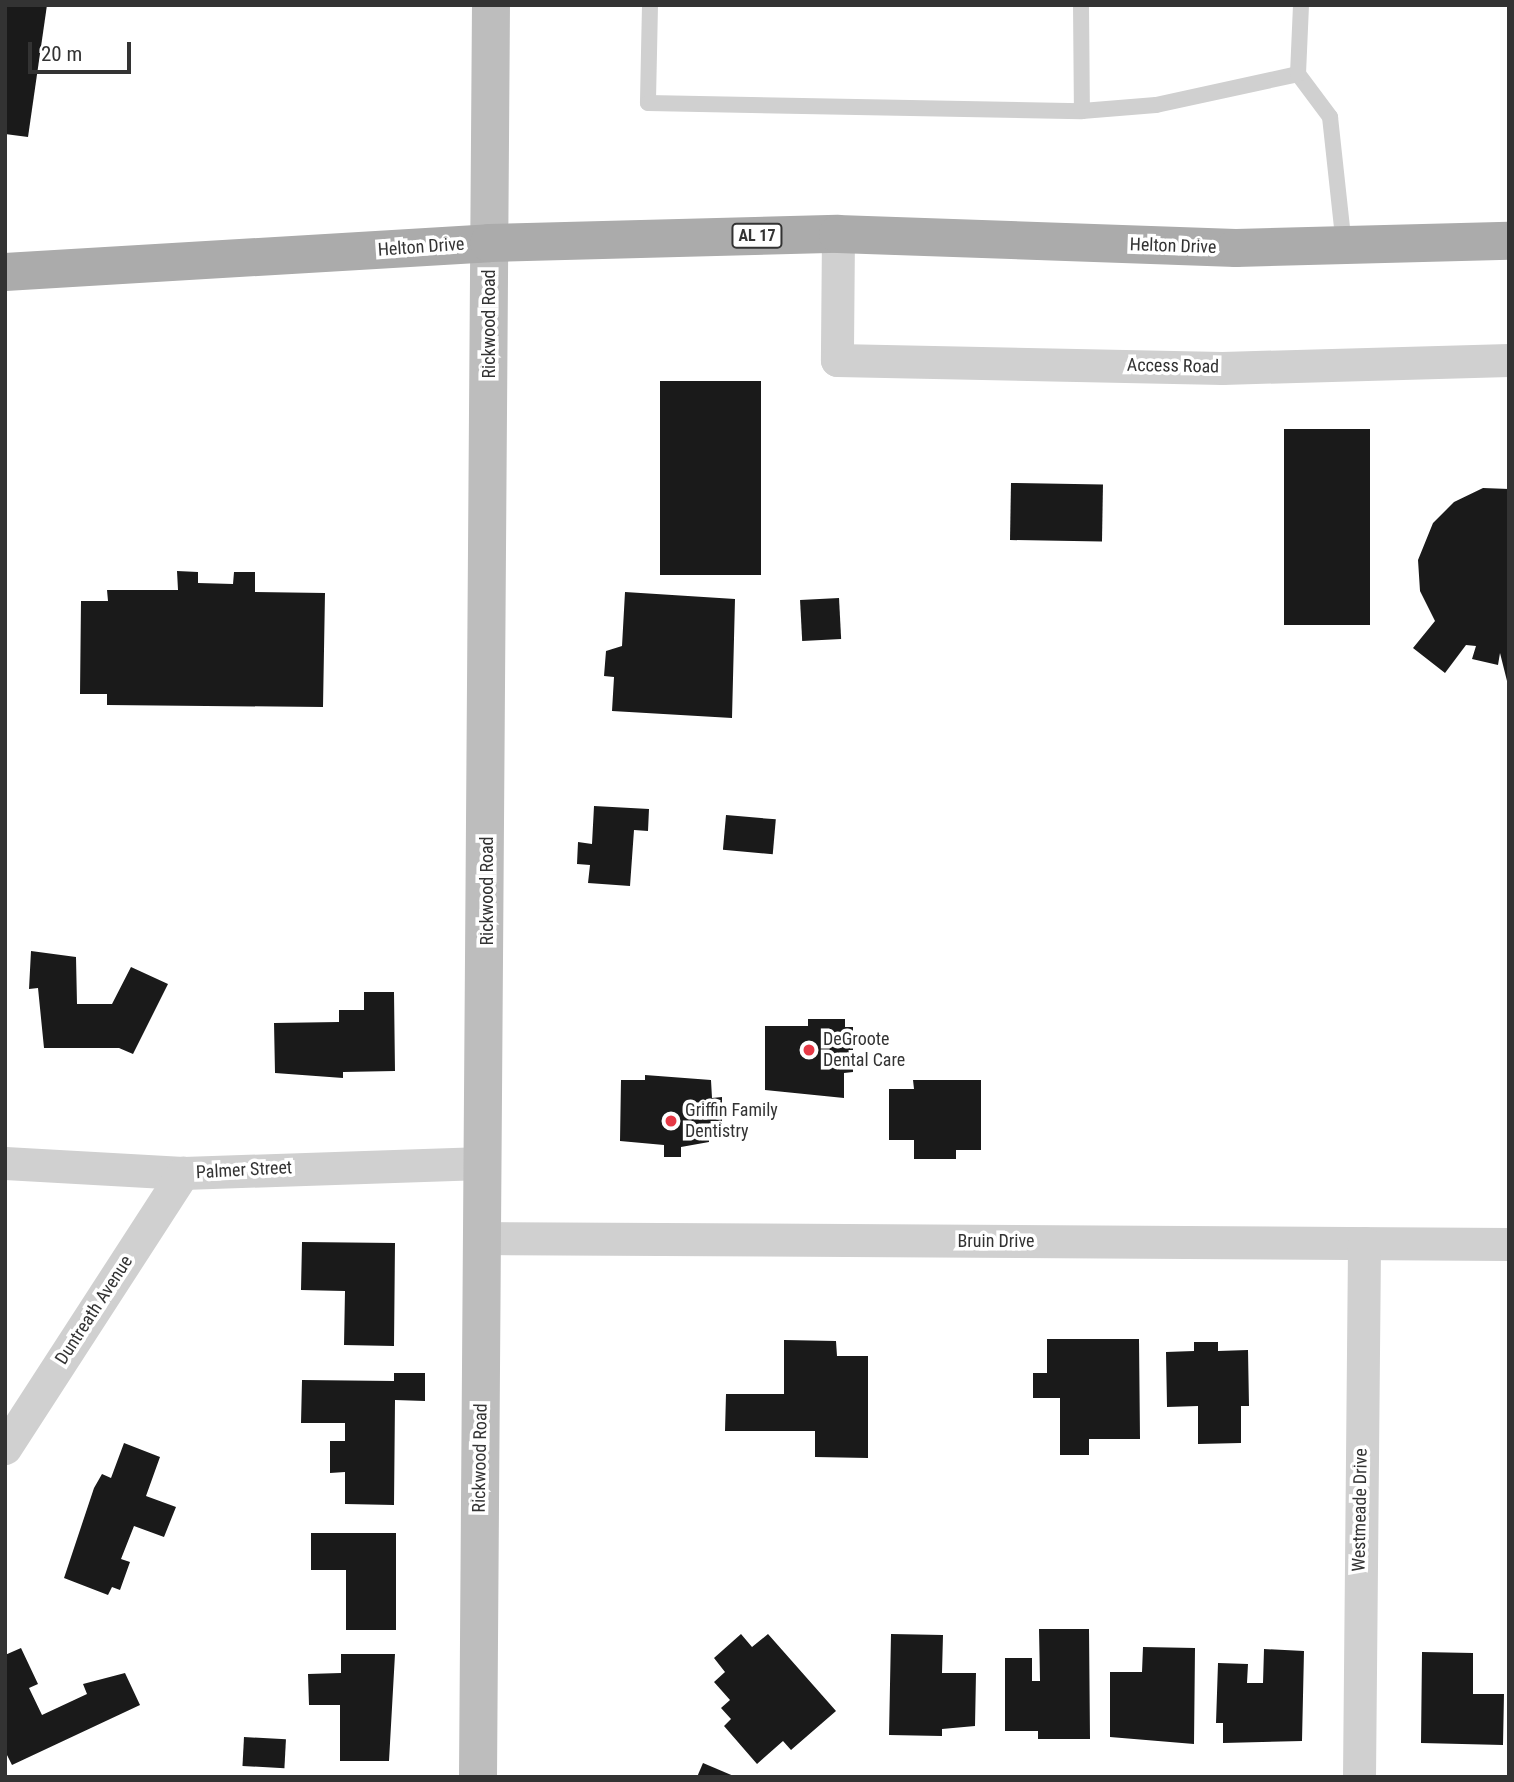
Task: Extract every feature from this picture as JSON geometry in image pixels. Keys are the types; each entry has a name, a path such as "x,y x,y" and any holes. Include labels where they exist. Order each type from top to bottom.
{"main road":[{"name":"Rickwood Road","path":"478,1777 491,5"},
{"name":"Helton Drive","path":"5,272 489,243 838,234 1236,248 1509,241"}],"street":[{"name":"Access Road","path":"838,234 837,360 1222,368 1509,360"},
{"name":"Palmer Street","path":"5,1163 183,1173 483,1163"},
{"name":"Duntreath Avenue","path":"5,1448 183,1173"},
{"name":"Bruin Drive","path":"482,1238 1509,1244"},
{"name":"Westmeade Drive","path":"1359,1777 1364,1243"}],"lane":[{"path":"650,5 648,103 1082,111 1156,105 1297,74"},
{"path":"1081,5 1082,111"},
{"path":"1301,5 1297,74 1331,117 1344,245"}],"building":[{"path":"5,5 47,5 28,137 5,134"},
{"path":"660,381 761,381 761,575 660,575"},
{"path":"1284,429 1370,429 1370,625 1284,625"},
{"path":"1011,483 1103,485 1102,542 1010,540"},
{"path":"1483,488 1509,489 1509,689 1500,653 1498,665 1472,659 1476,646 1466,645 1445,673 1413,648 1435,621 1420,591 1418,560 1433,523 1454,502"},
{"path":"177,571 198,572 198,583 233,584 234,572 255,572 255,592 325,593 323,707 107,705 107,694 80,694 81,601 108,601 107,590 178,590"},
{"path":"625,592 735,599 732,718 612,711 614,677 604,676 606,651 622,646"},
{"path":"839,598 841,639 802,641 800,600"},
{"path":"594,806 649,809 648,831 634,830 630,886 588,883 590,865 577,864 578,842 592,844"},
{"path":"726,815 776,819 773,854 723,850"},
{"path":"31,951 76,957 77,1004 112,1004 131,967 168,984 133,1054 119,1048 44,1048 38,988 29,989"},
{"path":"364,992 394,992 395,1071 343,1072 343,1078 275,1073 274,1023 339,1022 339,1010 364,1010"},
{"name":"DeGroote Dental Care","path":"808,1019 845,1019 845,1027 853,1027 853,1072 844,1073 844,1098 765,1090 765,1026 808,1026"},
{"name":"Griffin Family Dentistry","path":"645,1075 711,1080 712,1098 722,1097 722,1127 709,1127 709,1142 681,1147 681,1157 664,1157 664,1145 620,1141 621,1080 645,1080"},
{"path":"913,1080 981,1080 981,1150 956,1150 956,1159 914,1159 914,1140 889,1140 889,1089 914,1089"},
{"path":"302,1242 395,1243 394,1346 344,1345 345,1291 301,1290"},
{"path":"1047,1339 1139,1339 1140,1439 1089,1439 1089,1455 1060,1455 1060,1398 1033,1398 1033,1373 1047,1373"},
{"path":"784,1340 836,1341 837,1356 868,1356 868,1458 815,1457 815,1431 725,1431 726,1394 784,1394"},
{"path":"1194,1342 1218,1342 1218,1351 1248,1350 1249,1406 1241,1406 1241,1443 1198,1444 1198,1406 1167,1407 1166,1352 1194,1351"},
{"path":"394,1373 425,1373 425,1401 395,1400 394,1505 345,1504 345,1472 330,1473 330,1441 345,1441 345,1423 301,1423 302,1380 394,1381"},
{"path":"124,1443 160,1457 146,1496 176,1507 164,1537 134,1526 121,1559 130,1562 120,1590 112,1587 108,1595 64,1578 94,1488 102,1474 111,1478"},
{"path":"311,1533 396,1533 396,1630 346,1630 346,1570 311,1570"},
{"path":"1039,1629 1089,1629 1090,1739 1038,1739 1038,1731 1005,1731 1005,1658 1032,1658 1032,1681 1040,1681"},
{"path":"741,1634 752,1647 768,1634 836,1711 791,1750 783,1741 757,1764 724,1726 731,1719 721,1708 730,1700 714,1682 725,1672 714,1658"},
{"path":"891,1634 943,1635 942,1673 976,1673 975,1726 942,1729 942,1736 889,1735"},
{"path":"1143,1647 1195,1648 1194,1744 1110,1737 1110,1672 1142,1672"},
{"path":"21,1648 38,1684 29,1688 42,1715 87,1694 83,1684 125,1673 140,1705 12,1765 5,1751 5,1655"},
{"path":"1264,1649 1304,1651 1302,1741 1223,1743 1223,1723 1216,1723 1218,1663 1248,1664 1247,1683 1263,1683"},
{"path":"1422,1652 1473,1653 1473,1694 1504,1694 1503,1745 1421,1743"},
{"path":"341,1654 395,1654 389,1761 340,1761 340,1705 309,1705 308,1674 341,1673"},
{"path":"244,1737 286,1739 284,1768 242,1766"},
{"path":"703,1763 736,1777 697,1777"}],"place":[{"name":"DeGroote Dental Care","path":"809,1050"},
{"name":"Griffin Family Dentistry","path":"671,1121"}]}
